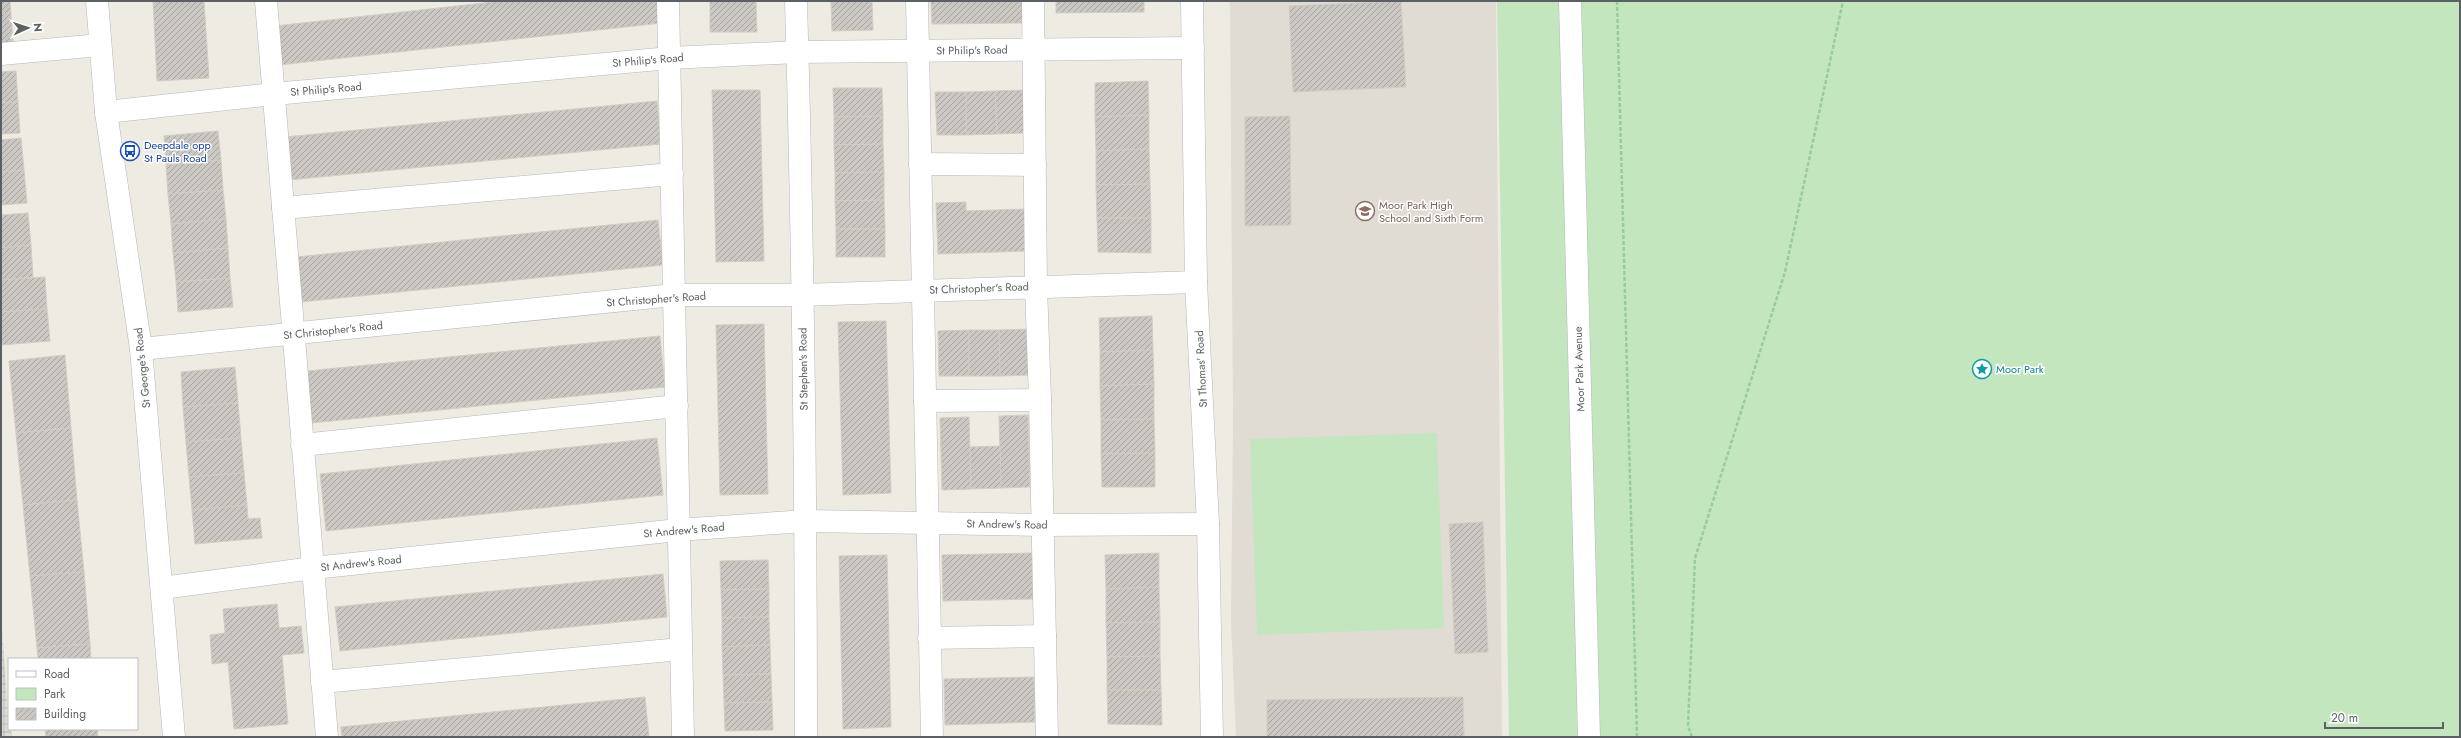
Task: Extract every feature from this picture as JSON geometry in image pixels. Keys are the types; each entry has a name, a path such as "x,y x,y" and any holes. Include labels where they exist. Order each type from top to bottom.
{"street":[{"name":"St George's Road","path":"97,1 106,112 141,349 174,737"},
{"path":"266,1 327,737"},
{"path":"668,1 683,737"},
{"name":"St Stephen's Road","path":"796,1 803,221 801,294 806,521 806,737"},
{"path":"917,1 932,737"},
{"path":"1033,1 1032,49 1036,286 1046,636 1047,737"},
{"name":"St Thomas' Road","path":"1192,1 1196,282 1208,524 1212,737"},
{"name":"Moor Park Avenue","path":"1570,1 1590,737"},
{"path":"1,54 100,45"},
{"name":"St Philip's Road","path":"106,112 274,94 670,58 798,52 1193,48"},
{"path":"920,164 1035,165"},
{"path":"284,208 672,174"},
{"name":"St Christopher's Road","path":"141,349 674,295 801,294 924,289 1196,282"},
{"path":"925,401 1040,400"},
{"path":"302,445 676,406"},
{"name":"St Andrew's Road","path":"162,588 313,568 678,530 806,521 1042,525 1208,524"},
{"path":"930,638 1046,636"},
{"path":"322,682 681,649"}],"path":[{"path":"1617,1 1637,737"},
{"path":"1692,737 1688,726 1695,558 1785,272 1843,1"}],"shaded area":[{"name":"Moor Park High School and Sixth Form","path":"1230,1 1496,1 1502,737 1236,737 1231,622 1233,420"},
{"path":"1,615 8,730 11,730 12,737 1,737"}],"green space":[{"name":"Moor Park","path":"1497,1 2460,1 2460,737 1509,737"},
{"path":"1437,433 1444,628 1257,635 1250,439"}],"building":[{"path":"1,1 10,1 11,13 1,14"},
{"path":"153,1 204,1 209,78 157,81"},
{"path":"502,1 659,1 662,23 279,65 275,26"},
{"path":"710,1 756,1 757,32 710,32"},
{"path":"831,1 872,1 873,30 832,31"},
{"path":"931,1 1022,1 1023,23 932,24"},
{"path":"1056,1 1144,1 1144,12 1056,13"},
{"path":"1401,1 1406,87 1293,92 1289,6"},
{"path":"11,13 13,43 1,44 1,14"},
{"path":"16,71 18,102 1,103 1,72"},
{"path":"1148,81 1149,115 1095,117 1095,83"},
{"path":"833,88 882,88 883,116 834,117"},
{"path":"712,90 760,90 764,261 716,262"},
{"path":"1025,90 1026,133 997,134 995,91"},
{"path":"995,91 997,134 966,135 966,92"},
{"path":"935,92 966,92 966,135 937,135"},
{"path":"657,101 661,144 289,180 285,137"},
{"path":"18,102 20,133 1,134 1,103"},
{"path":"1149,115 1149,149 1096,151 1095,117"},
{"path":"883,116 883,144 834,145 834,117"},
{"path":"1290,116 1291,225 1245,226 1245,117"},
{"path":"218,131 221,160 166,165 164,136"},
{"path":"21,138 24,170 1,172 1,140"},
{"path":"883,144 884,172 835,173 834,145"},
{"path":"1149,149 1150,184 1096,185 1096,151"},
{"path":"221,160 223,190 168,194 166,165"},
{"path":"24,170 27,203 1,205 1,172"},
{"path":"884,172 884,200 835,201 835,173"},
{"path":"1150,184 1151,218 1097,218 1096,185"},
{"path":"223,190 226,219 171,224 168,194"},
{"path":"884,200 885,229 836,229 835,201"},
{"path":"966,202 966,211 1026,209 1029,251 938,254 936,203"},
{"path":"28,213 31,245 1,248 1,215"},
{"path":"1097,218 1151,218 1151,253 1098,252"},
{"path":"226,219 228,248 173,253 171,224"},
{"path":"658,220 663,265 301,302 296,257"},
{"path":"836,229 885,229 885,257 836,257"},
{"path":"31,245 33,277 1,280 1,248"},
{"path":"228,248 230,278 176,282 173,253"},
{"path":"45,277 47,309 1,312 1,280"},
{"path":"230,278 233,307 178,312 176,282"},
{"path":"47,309 50,341 1,345 1,312"},
{"path":"1152,316 1153,350 1100,352 1099,318"},
{"path":"886,321 891,493 843,495 838,322"},
{"path":"764,324 768,494 720,495 716,325"},
{"path":"1029,329 1030,375 1000,376 999,330"},
{"path":"969,330 969,376 939,376 938,331"},
{"path":"969,330 999,330 1000,376 969,376"},
{"path":"660,336 665,387 312,423 307,371"},
{"path":"1153,350 1154,384 1100,386 1100,352"},
{"path":"65,355 71,428 16,433 9,361"},
{"path":"235,367 238,403 183,407 181,372"},
{"path":"1154,384 1154,419 1101,420 1100,386"},
{"path":"238,403 241,438 186,442 183,407"},
{"path":"1028,415 1030,487 1001,488 999,416"},
{"path":"969,417 971,489 942,490 940,418"},
{"path":"1154,419 1155,453 1101,454 1101,420"},
{"path":"71,428 77,500 23,505 16,433"},
{"path":"241,438 244,473 189,477 186,442"},
{"path":"657,438 663,495 326,531 320,474"},
{"path":"1000,446 1001,488 971,489 970,447"},
{"path":"1155,453 1155,487 1102,487 1101,454"},
{"path":"244,473 247,505 192,510 189,477"},
{"path":"77,500 84,572 30,576 23,505"},
{"path":"247,505 248,519 260,518 262,538 195,544 192,510"},
{"path":"1483,522 1488,652 1455,654 1449,524"},
{"path":"1032,553 1033,599 943,601 942,555"},
{"path":"1159,553 1159,587 1106,589 1105,555"},
{"path":"887,555 891,727 843,729 839,556"},
{"path":"768,560 769,589 721,590 720,561"},
{"path":"84,572 90,644 37,648 30,576"},
{"path":"663,574 667,617 340,651 335,607"},
{"path":"1159,587 1160,622 1106,623 1106,589"},
{"path":"769,589 769,617 722,618 721,590"},
{"path":"277,604 279,628 301,626 304,653 282,655 288,724 234,729 228,662 212,664 210,635 225,633 223,609"},
{"path":"769,617 770,645 722,647 722,618"},
{"path":"1160,622 1160,656 1107,657 1106,623"},
{"path":"90,644 91,658 38,658 37,648"},
{"path":"770,645 771,674 723,675 722,647"},
{"path":"1160,656 1161,690 1107,690 1107,657"},
{"path":"771,674 772,702 724,703 723,675"},
{"path":"1034,677 1035,722 945,725 944,679"},
{"path":"1107,690 1161,690 1162,725 1108,724"},
{"path":"645,697 649,737 342,737 341,727"},
{"path":"1463,697 1464,737 1267,737 1267,700"},
{"path":"772,702 773,730 725,731 724,703"},
{"path":"45,730 97,730 98,737 46,737"}],"place":[{"name":"Deepdale opp St Pauls Road","path":"130,151"},
{"name":"Moor Park High School and Sixth Form","path":"1365,211"},
{"name":"Moor Park","path":"1982,369"}]}
